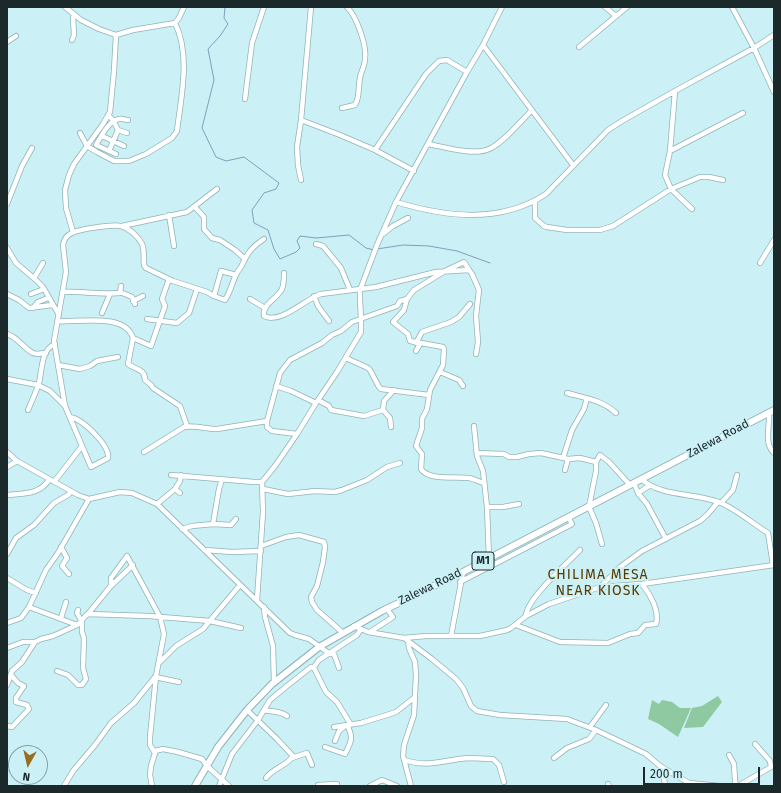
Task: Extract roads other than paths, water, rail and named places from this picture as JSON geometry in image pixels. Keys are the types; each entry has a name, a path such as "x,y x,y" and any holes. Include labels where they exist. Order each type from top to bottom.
{"highway":[{"name":"Zalewa Road","path":"195,786 227,735 247,710 274,682 319,647 342,632 387,608 463,572 772,411"}],"street":[{"path":"65,7 75,15 99,29 116,35 133,30 175,23 184,7"},
{"path":"245,99 252,43 264,7"},
{"path":"301,180 297,147 301,120 311,7"},
{"path":"342,108 355,105 357,101 360,78 366,57 357,22 347,7"},
{"path":"257,600 264,507 262,482 297,434 361,332 362,318 360,310 360,290 396,202 414,172 502,7"},
{"path":"605,7 616,16"},
{"path":"579,47 627,7"},
{"path":"732,7 754,48 774,92"},
{"path":"72,40 74,35 73,17 75,15"},
{"path":"80,133 87,146 114,161 129,161 146,154 172,138 177,131 183,73 183,50 180,33 175,23"},
{"path":"396,202 443,213 475,216 510,210 535,201 546,194 608,130 754,48 774,34"},
{"path":"73,232 66,208 65,190 74,164 110,112 116,35"},
{"path":"7,42 16,36"},
{"path":"483,45 573,165"},
{"path":"375,150 426,74 439,61 447,60 467,72"},
{"path":"674,92 670,150 665,175 671,189 692,209"},
{"path":"428,144 445,148 473,151 488,150 501,140 532,110"},
{"path":"670,150 743,113"},
{"path":"108,115 114,121 118,130 127,133"},
{"path":"116,154 96,145 114,121 120,118 128,120"},
{"path":"301,120 375,150 414,172"},
{"path":"109,151 118,130"},
{"path":"102,136 124,146"},
{"path":"7,204 22,166 32,148"},
{"path":"535,201 535,218 544,226 567,230 600,230 619,223 671,189 700,177 723,180"},
{"path":"70,417 78,420 101,441 109,457 91,467 65,406 55,336 66,272 63,244 66,238 73,232 112,225 122,226 187,212 217,189"},
{"path":"195,206 204,217 204,229 212,238 220,240 245,259"},
{"path":"169,216 174,246"},
{"path":"382,235 408,218"},
{"path":"122,226 132,232 142,243 144,265 146,268 169,280 207,292 225,300 245,259 254,246 264,239"},
{"path":"760,263 774,240"},
{"path":"316,244 323,246 340,268 350,290"},
{"path":"7,248 16,263 34,278 44,289 59,315"},
{"path":"476,354 478,342 476,316 478,289 472,274 464,262 445,271 414,290 407,299 405,308 393,322 408,334 410,341 444,348 443,365 431,387 427,409 422,419 422,428 416,446 422,454 421,469 424,473 434,476 472,478 484,483"},
{"path":"34,278 43,263"},
{"path":"284,273 281,291 265,308 263,313 267,318 277,318 314,296 329,292 376,288 436,272 469,270"},
{"path":"214,296 221,271 236,275"},
{"path":"58,321 114,322 127,328 133,338 150,346 165,304 162,299 169,280"},
{"path":"120,292 121,286"},
{"path":"31,294 44,289"},
{"path":"147,319 176,323 189,313 197,290"},
{"path":"62,292 79,291 103,294 120,292 132,297 134,303 143,296"},
{"path":"7,294 19,300 29,308 52,305"},
{"path":"102,313 110,294"},
{"path":"314,296 318,306 329,320"},
{"path":"33,308 38,302 48,298"},
{"path":"250,299 265,308"},
{"path":"297,434 272,431 267,427 267,421 280,373 290,360 341,331 349,324 396,306 400,301 407,299"},
{"path":"416,351 422,332 451,322 459,317 470,304"},
{"path":"7,334 16,339 33,353 46,354"},
{"path":"133,338 128,364 141,370 145,380 153,388 180,406 187,426"},
{"path":"28,410 38,385 46,354 50,347 55,344"},
{"path":"58,365 80,369 90,366 97,361 118,357"},
{"path":"346,358 368,368 379,387 383,389 429,396"},
{"path":"440,372 459,380 464,386"},
{"path":"7,379 38,385 50,392 65,406"},
{"path":"276,386 329,406 331,410 364,416 383,410"},
{"path":"390,427 390,418 383,410 384,401 394,390"},
{"path":"567,393 602,403 616,413"},
{"path":"564,470 565,458 572,430 584,409 587,398"},
{"path":"772,411 768,439 769,446 774,453"},
{"path":"144,452 187,426 217,429 267,421"},
{"path":"474,426 477,453 483,471 487,507 489,558"},
{"path":"54,482 82,446"},
{"path":"7,452 17,461 49,480 71,492 89,499 120,492 132,493 157,504 290,633 309,639 330,654 334,654 339,668"},
{"path":"477,453 504,454 509,457 540,453 565,458 580,458 596,462"},
{"path":"602,544 589,506 596,471 596,462 600,456 609,462 632,484 655,518 666,539"},
{"path":"7,467 17,461"},
{"path":"263,489 288,494 342,490 370,478 387,467 400,464"},
{"path":"171,475 262,482"},
{"path":"157,504 175,489 180,481 181,475"},
{"path":"600,587 620,567 642,551 700,521 733,490 737,475"},
{"path":"354,626 370,632 406,639 416,636 465,637 495,633 507,630 516,625 526,616 549,604 600,587 642,584 774,565 768,533 720,502 663,491 650,486 642,479"},
{"path":"7,495 39,490 49,480"},
{"path":"213,524 222,480"},
{"path":"638,493 650,486"},
{"path":"175,489 180,493"},
{"path":"7,554 16,538 34,525 54,503 71,492"},
{"path":"7,623 21,618 29,606 46,570 62,547 89,499"},
{"path":"487,507 503,507 519,504"},
{"path":"460,582 572,524 568,516"},
{"path":"182,528 213,524 231,525 236,519"},
{"path":"205,550 261,549 286,537 299,535 324,542 325,547 323,562 317,586 311,597 312,602 317,610 342,632"},
{"path":"62,547 67,558 62,566 69,574"},
{"path":"213,551 222,549"},
{"path":"526,616 528,608 548,581 580,550"},
{"path":"110,586 111,578 127,556 160,617 164,634 155,677 150,737 150,745 155,752 150,775 152,786"},
{"path":"7,648 19,643 35,642 80,624 110,586 133,565"},
{"path":"451,636 463,572"},
{"path":"7,578 27,590 36,593"},
{"path":"516,625 564,643 608,644 630,634 638,633 645,625 656,624 657,618 654,601 642,584"},
{"path":"158,664 176,646 199,633 240,585"},
{"path":"61,618 66,602"},
{"path":"29,606 80,624"},
{"path":"264,607 265,617 273,646 274,682"},
{"path":"370,632 393,617 387,608"},
{"path":"57,671 68,674 78,684 82,685 86,679 83,668 84,638 77,613 78,610"},
{"path":"88,614 210,621 222,625 242,628"},
{"path":"219,786 232,754 258,720 272,698 300,675 311,667 314,667 319,660 357,635 361,629"},
{"path":"406,639 416,667 413,720 404,745 404,760 411,786"},
{"path":"406,639 456,680 463,688 471,706 477,711 500,715 567,719 590,727 646,754 660,766 689,783 720,786"},
{"path":"7,685 15,668 22,662 35,642"},
{"path":"314,667 326,692 337,702 352,733 352,741 345,754 325,747"},
{"path":"7,726 12,727 29,709 27,705 16,702 16,698 24,686 18,683 11,675"},
{"path":"155,677 179,682"},
{"path":"64,786 73,771 96,744 111,723 134,703 155,677"},
{"path":"334,727 348,725 396,712 415,697"},
{"path":"590,727 606,705"},
{"path":"247,710 293,756 292,758"},
{"path":"264,710 279,712 286,714 287,716"},
{"path":"335,740 339,731 348,725"},
{"path":"554,758 567,748 590,739 596,730"},
{"path":"729,755 734,764 734,781 738,786 771,766 771,763 755,744"},
{"path":"155,752 163,749 202,759 207,766 229,786"},
{"path":"266,778 270,773 292,758 307,753 312,765"},
{"path":"404,760 423,765 470,758 493,759 502,772 504,782"},
{"path":"660,766 666,786"},
{"path":"370,786 382,780 397,786"},
{"path":"318,785 337,784 337,786"}],"waterway":[{"path":"225,7 224,18 228,24 220,36 208,49 214,80 202,128 216,157 226,161 244,157 279,183 276,189 264,193 252,210 254,223 268,230 274,249 280,259 296,252 300,248 297,241 300,236 316,238 349,235 366,248 374,250"},
{"path":"377,249 403,245 429,246 457,251 490,263"}],"district":[{"name":"CHILIMA MESA NEAR KIOSK","path":"598,584"}]}
